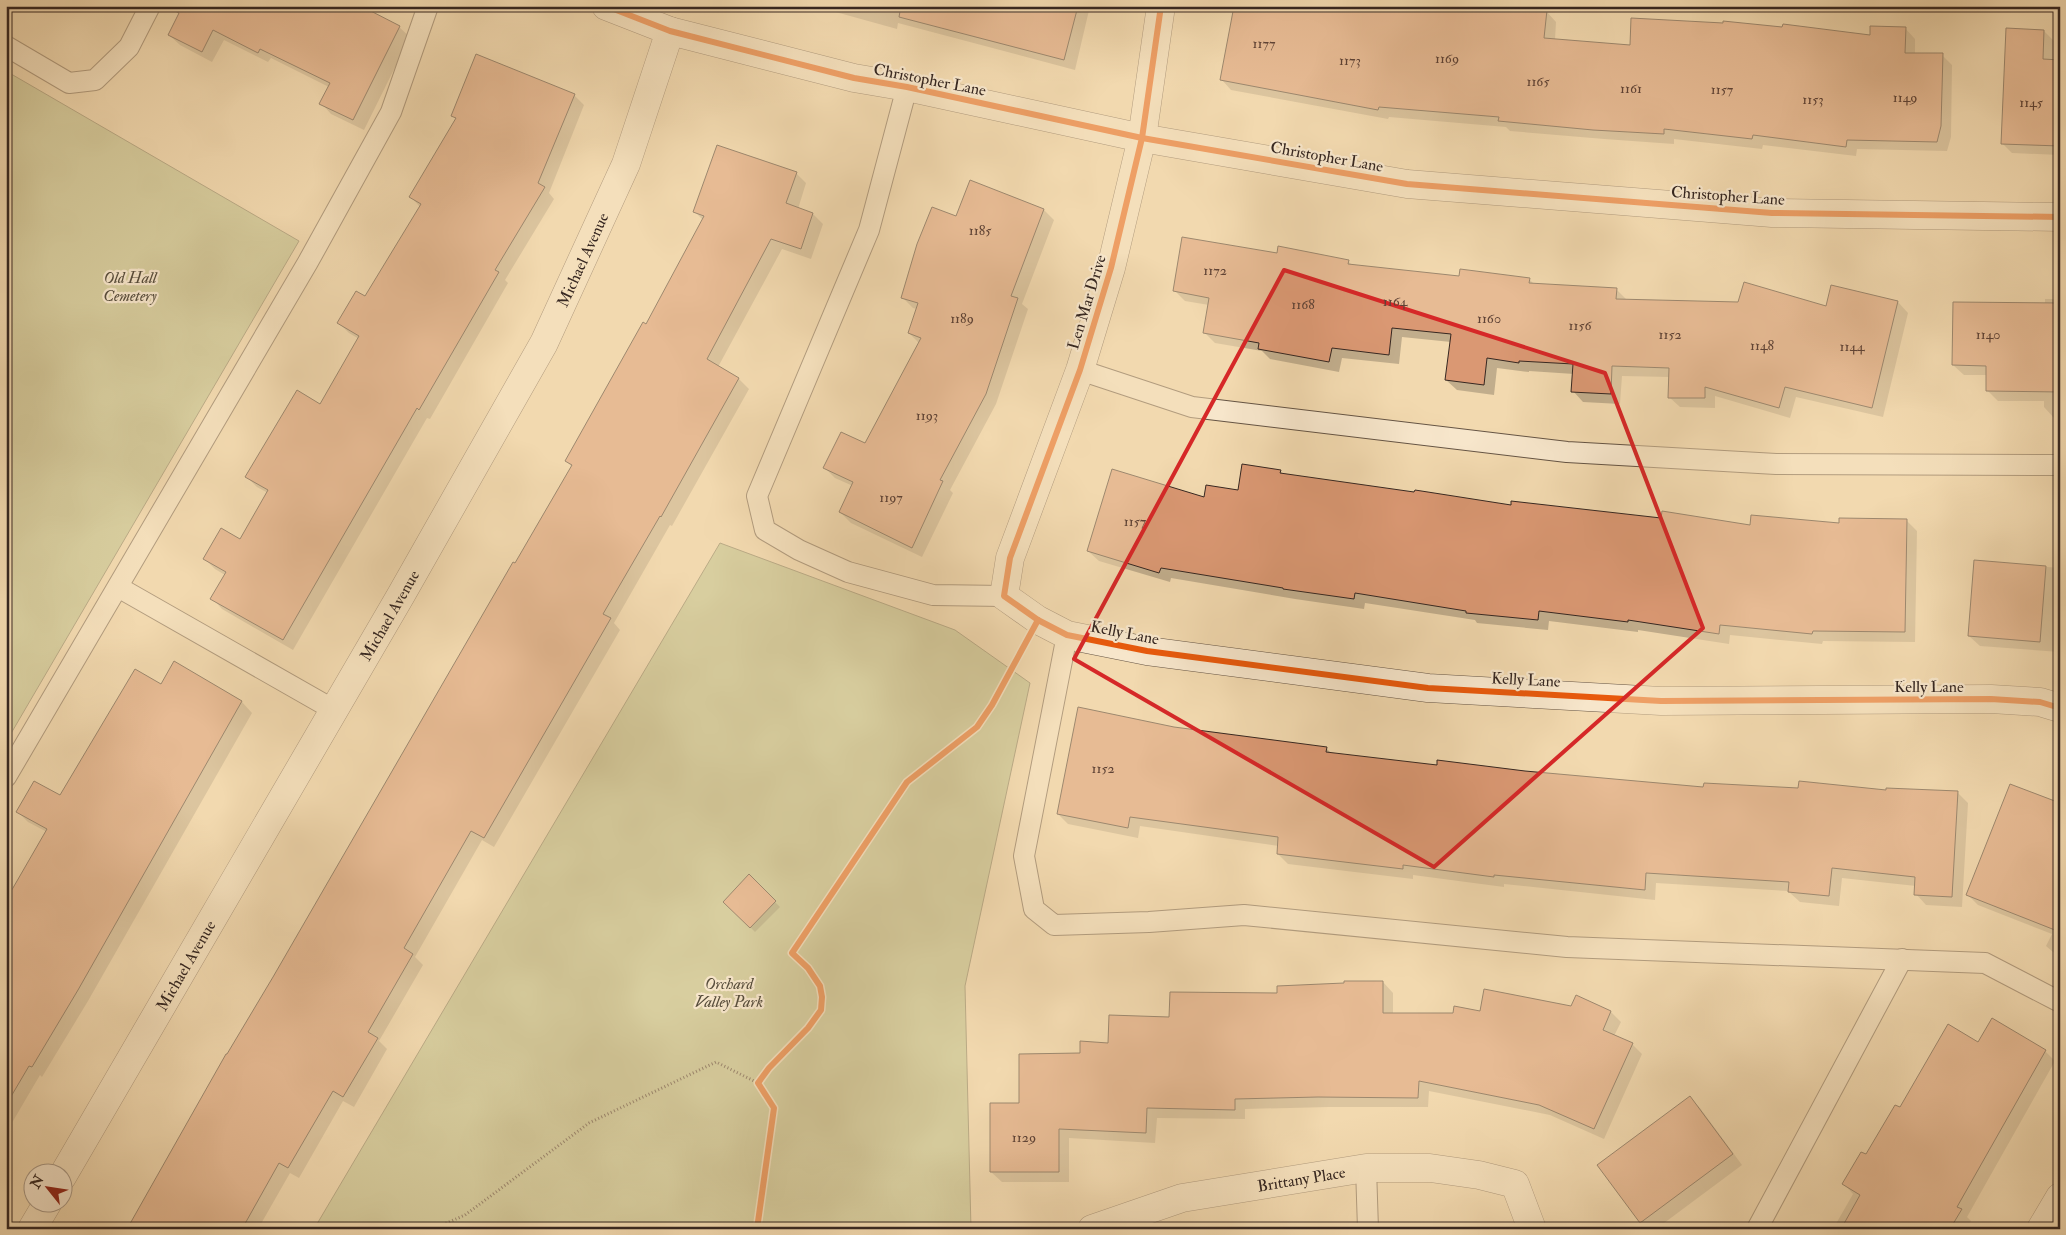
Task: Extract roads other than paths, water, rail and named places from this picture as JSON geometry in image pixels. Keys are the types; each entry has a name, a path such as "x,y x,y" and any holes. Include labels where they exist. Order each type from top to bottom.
{"street":[{"name":"Christopher Lane","path":"606,6 670,31 854,78 907,87 1142,138 1407,184 1772,213 2060,217"},
{"name":"Len Mar Drive","path":"1004,596 1010,558 1080,370 1112,268 1142,138 1161,6"},
{"name":"Michael Avenue","path":"71,1162 334,710 544,343 626,164 670,31"},
{"name":"Kelly Lane","path":"1004,596 1038,620 1067,635 1147,651 1428,688 1661,701 1991,699 2040,702 2060,708"},
{"name":"Brittany Place","path":"1092,1229 1182,1198 1366,1168 1430,1168 1479,1175 1515,1184 1532,1229"},
{"path":"2041,1229 2060,1197"},
{"path":"32,1229 42,1212"}],"lane":[{"path":"6,46 69,83 96,80 129,47 150,6"},
{"path":"6,777 308,262 390,112 428,6"},
{"path":"907,87 869,230 757,496 765,530 799,550 848,572 933,595 1004,596"},
{"path":"1080,370 1192,407 1567,452 1776,464 2060,465"},
{"path":"118,587 334,710"},
{"path":"1067,635 1024,856 1034,910 1054,925 1149,922 1244,915 1567,947 1985,963 2060,1002"},
{"path":"1757,1229 1902,959"},
{"path":"1366,1168 1368,1229"}],"park label":[{"name":"Old Hall Cemetery","path":"130,286"},
{"name":"Orchard Valley Park","path":"729,992"}]}
